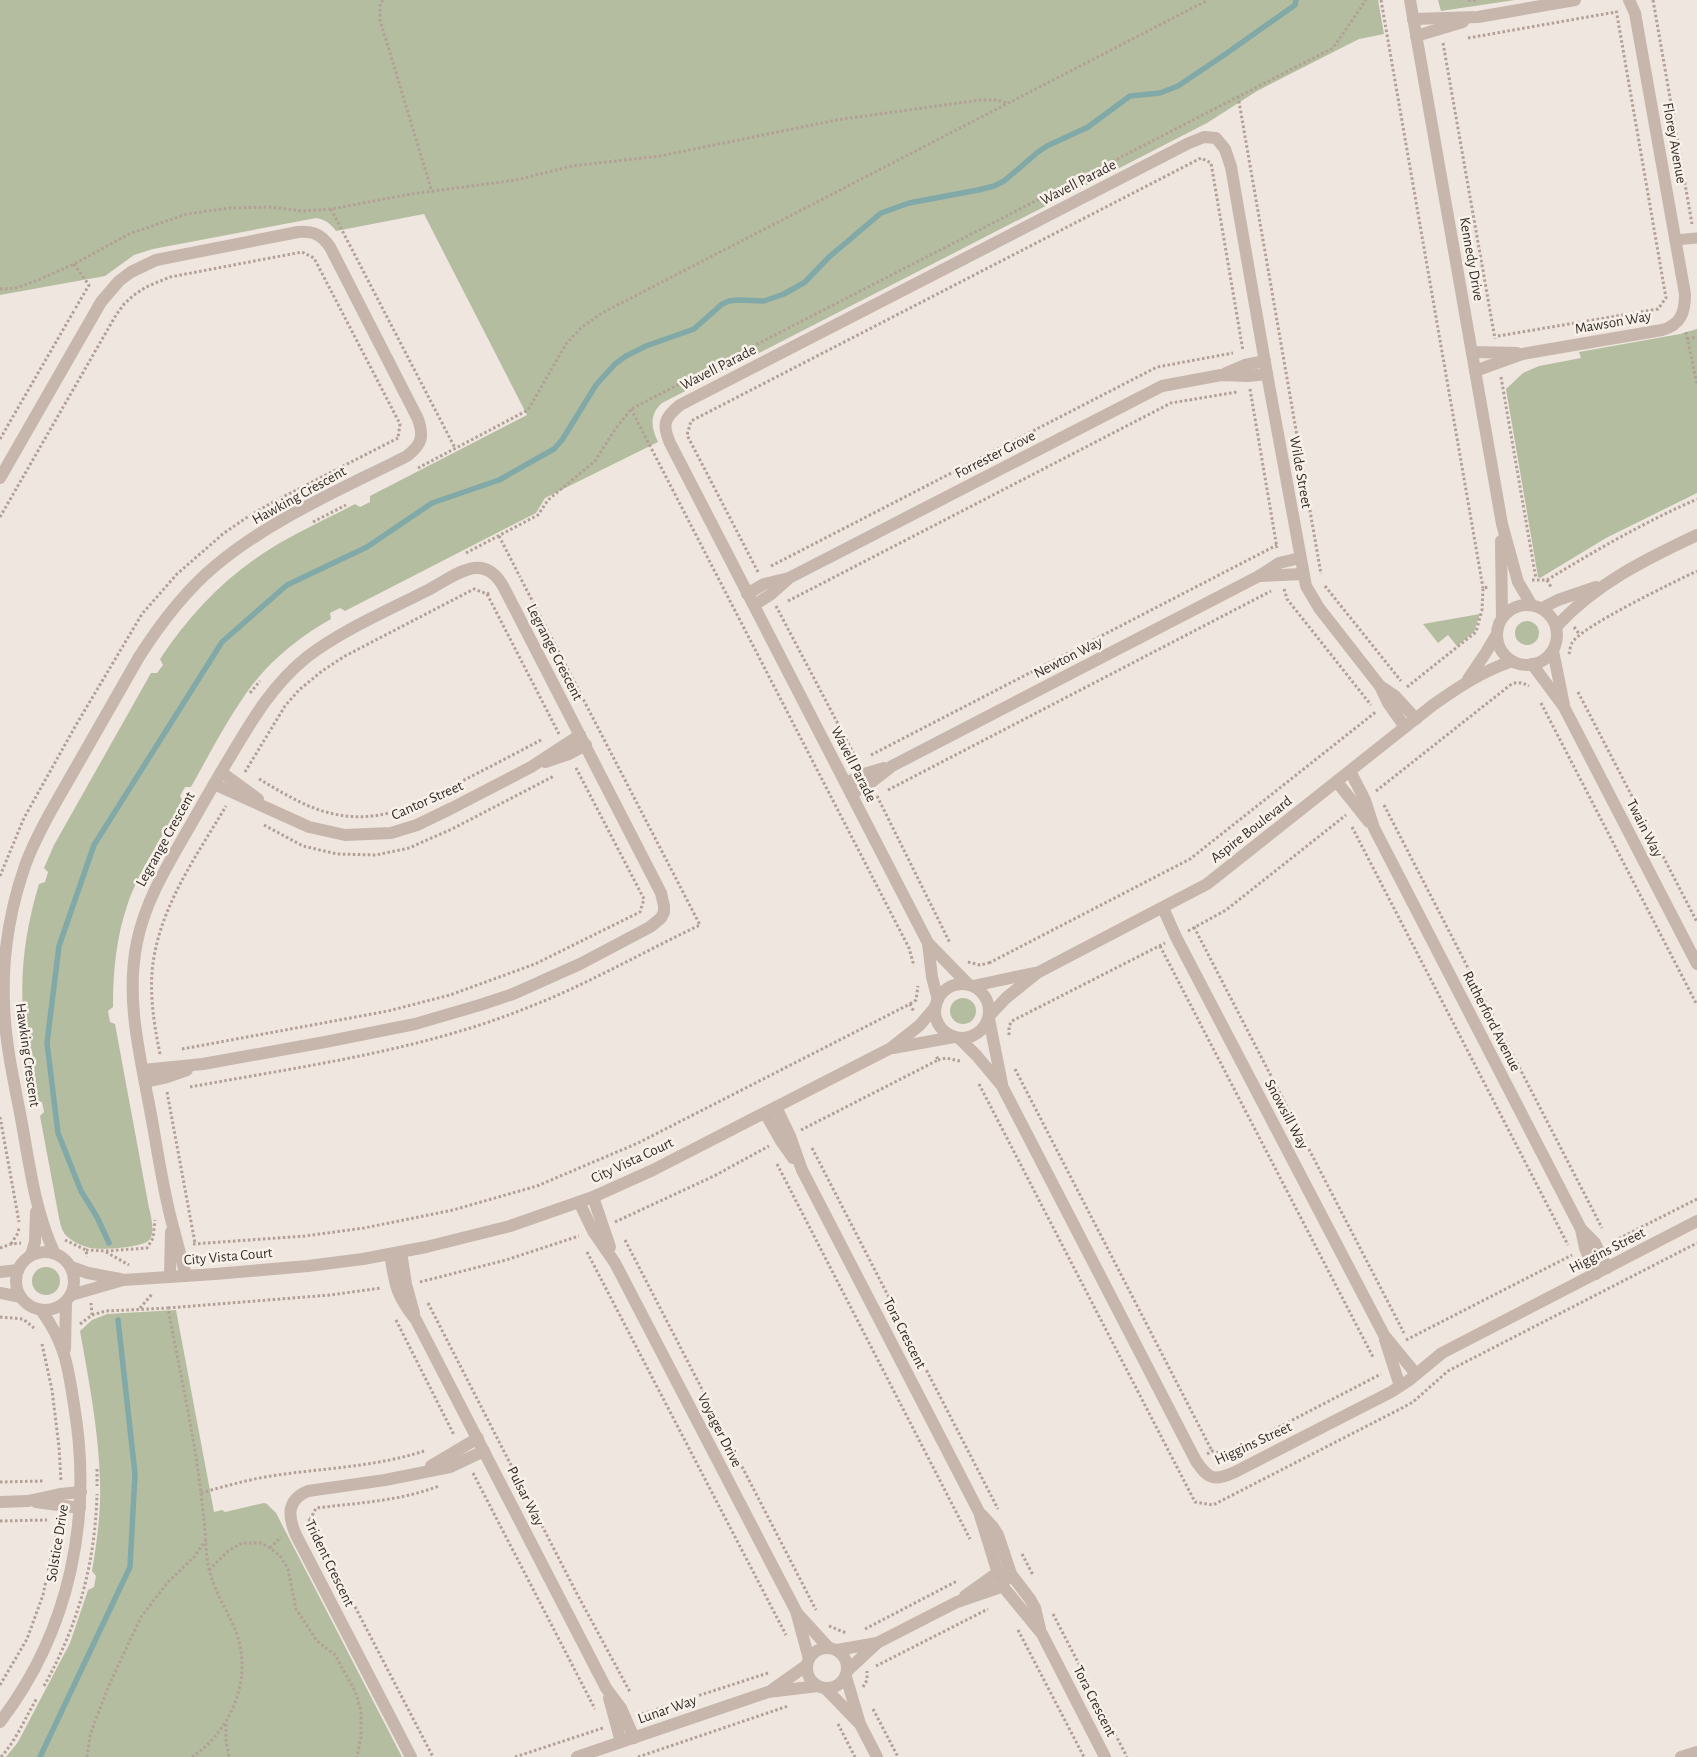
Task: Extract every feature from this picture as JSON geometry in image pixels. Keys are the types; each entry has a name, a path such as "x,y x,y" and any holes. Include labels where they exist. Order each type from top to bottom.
{"street":[{"name":"Kennedy Drive","path":"1410,0 1502,524 1518,582 1537,606"},
{"path":"1413,19 1478,17 1575,0"},
{"name":"Florey Avenue","path":"1629,0 1635,13 1685,294 1685,309 1678,322"},
{"path":"1416,36 1442,36 1478,17"},
{"name":"Wavell Parade","path":"971,985 928,943 667,436 667,417 680,405 1204,137 1216,138 1225,149 1231,167 1244,241"},
{"name":"Hawking Crescent","path":"0,478 101,302 119,280 137,268 156,260 298,232 318,234 330,247 418,418 422,431 419,443 407,456 283,520 214,567 182,598 152,637 42,828 26,864 7,935 3,1039 4,1054 37,1202 54,1252"},
{"name":"Wilde Street","path":"1244,241 1300,558 1309,593 1380,686 1411,723"},
{"name":"Mawson Way","path":"1475,372 1498,358 1662,330 1678,322"},
{"name":"Mawson Way","path":"1472,352 1498,358"},
{"name":"Forrester Grove","path":"1221,375 1245,365 1265,361"},
{"name":"Forrester Grove","path":"750,600 764,584 789,578 1154,390 1168,384 1221,375 1248,376 1267,374"},
{"name":"Kennedy Drive","path":"1502,524 1502,617"},
{"path":"1537,606 1553,619 1556,627 1557,635 1553,651 1547,657 1532,664 1522,665 1512,661 1501,650 1497,634 1498,625 1502,617 1515,607 1523,604 1537,606 1604,584 1661,552 1697,535"},
{"name":"Newton Way","path":"848,789 864,774 892,766 1280,564 1300,558"},
{"name":"Legrange Crescent","path":"144,1076 382,1031 441,1017 513,994 580,964 656,923 661,918 664,906 661,893 503,586 497,576 489,570 480,568 467,570 324,646 291,671 268,697 250,723 157,885 141,925 134,960 132,997 136,1034 175,1245 186,1276"},
{"name":"Newton Way","path":"1259,576 1303,574"},
{"path":"1556,627 1566,616 1604,584"},
{"name":"Aspire Boulevard","path":"1466,681 1497,634"},
{"name":"Twain Way","path":"1553,651 1564,708"},
{"name":"Aspire Boulevard","path":"989,1018 1006,998 1037,973 1207,884 1466,681 1512,661"},
{"name":"Twain Way","path":"1532,664 1564,708 1697,964"},
{"name":"Cantor Street","path":"221,772 235,788 296,822 326,832 364,835 391,833 432,818 583,740"},
{"name":"Rutherford Avenue","path":"1350,771 1361,803 1602,1271"},
{"name":"Rutherford Avenue","path":"1337,782 1361,803"},
{"name":"Cantor Street","path":"214,784 235,788"},
{"name":"Snowsill Way","path":"1163,908 1176,937 1384,1335 1390,1348 1400,1386"},
{"name":"Wavell Parade","path":"928,943 937,1003"},
{"name":"Aspire Boulevard","path":"971,985 1037,973"},
{"path":"959,984 971,985 981,991 987,998 990,1007 989,1018 985,1026 974,1036 928,1041 891,1048 920,1025 943,992 950,986 959,984"},
{"path":"937,1003 937,1021 941,1028 956,1038"},
{"name":"Higgins Street","path":"989,1018 1002,1086"},
{"name":"Higgins Street","path":"956,1038 977,1056 1002,1086 1196,1461 1205,1474 1214,1478 1226,1476 1400,1386 1442,1353 1697,1221"},
{"name":"City Vista Court","path":"68,1298 90,1288 122,1280 336,1263 468,1238 502,1228 593,1197 653,1170 891,1048"},
{"name":"Tora Crescent","path":"771,1110 979,1512 998,1535 1004,1578 1032,1604 1042,1634 1105,1757"},
{"name":"Voyager Drive","path":"593,1197 598,1228"},
{"name":"Hawking Crescent","path":"31,1255 34,1242 37,1202"},
{"name":"Voyager Drive","path":"579,1202 598,1228 796,1611 812,1629 808,1662"},
{"name":"Legrange Crescent","path":"170,1277 175,1245"},
{"path":"38,1252 54,1252 72,1267 74,1286 68,1298 58,1307 50,1310 41,1310 26,1303 21,1297 17,1288 18,1270 21,1264 31,1255 38,1252"},
{"name":"Pulsar Way","path":"396,1253 401,1285 416,1320 606,1688 620,1708 634,1738"},
{"name":"City Vista Court","path":"72,1267 88,1273 122,1280"},
{"path":"0,1272 18,1270"},
{"path":"0,1294 21,1297"},
{"name":"Solstice Drive","path":"0,1722 28,1681 56,1622 70,1577 76,1548 81,1492 80,1445 65,1354 68,1298"},
{"name":"Solstice Drive","path":"41,1310 53,1326 65,1354"},
{"name":"Snowsill Way","path":"1390,1348 1416,1374"},
{"name":"Trident Crescent","path":"423,1471 478,1438"},
{"name":"Trident Crescent","path":"410,1757 296,1535 290,1514 296,1497 308,1491 385,1480 450,1467 484,1451"},
{"path":"28,1501 60,1494 81,1492"},
{"path":"0,1502 28,1501 80,1508"},
{"path":"821,1687 837,1686 846,1674 877,1643 957,1602 993,1576 1004,1578"},
{"path":"812,1629 845,1659 850,1695 860,1724 876,1757"},
{"path":"860,1724 809,1678 808,1662 817,1650 833,1649 851,1643 877,1643"},
{"name":"Lunar Way","path":"768,1692 808,1662"},
{"name":"Lunar Way","path":"577,1757 768,1692 821,1687"},
{"name":"Pulsar Way","path":"606,1688 621,1742"},
{"path":"1681,1757 1697,1752"}],"lane":[{"path":"1675,240 1696,238"}],"path":[{"path":"384,0 380,4 380,20 432,192"},
{"path":"413,470 528,410 566,344 591,320 1208,0"},
{"path":"464,554 538,516 548,500 596,462 614,431 632,409 1333,48 1366,0"},
{"path":"990,963 1190,859 1476,632 1482,610 1483,588 1381,0"},
{"path":"1653,0 1696,238"},
{"path":"1495,337 1658,309 1666,298 1615,6"},
{"path":"1462,39 1616,12"},
{"path":"1442,36 1536,579"},
{"path":"1442,36 1452,40"},
{"path":"1238,96 1322,583 1406,688"},
{"path":"0,289 16,288 38,280 74,264 129,234 188,214 229,208 261,207 316,211 331,209 516,180 572,166 660,156 836,120 980,100 998,100 1008,104"},
{"path":"331,209 455,448"},
{"path":"0,516 116,315 134,295 146,287 170,277 302,252 314,258 400,424 398,438"},
{"path":"0,439 75,309"},
{"path":"1678,322 1685,331 1697,384"},
{"path":"1687,339 1697,337"},
{"path":"758,572 1157,366 1243,351"},
{"path":"776,607 1171,403 1250,390"},
{"path":"632,409 909,948 916,974"},
{"path":"1518,582 1536,579 1547,580 1604,545 1697,499"},
{"path":"305,526 346,505"},
{"path":"499,536 700,924 686,932"},
{"path":"858,762 1277,545"},
{"path":"1569,657 1572,642 1580,635 1614,614 1697,571"},
{"path":"487,594 520,577"},
{"path":"1547,580 1558,600"},
{"path":"1483,588 1501,584"},
{"path":"877,796 1283,586"},
{"path":"179,1050 388,1011 443,997 535,964 640,912 644,899 487,594 474,589 345,656 322,671 299,690 285,706 245,771 177,889 159,932 153,963 151,992 153,1022 195,1243"},
{"path":"1566,616 1580,635"},
{"path":"250,694 264,676"},
{"path":"994,1047 1009,1042 1009,1026 1012,1021 1160,946 1226,910 1514,682 1524,683 1534,689"},
{"path":"1576,686 1697,922"},
{"path":"245,771 302,804 318,810 352,817 375,816 394,813 418,804 557,732"},
{"path":"1381,800 1611,1244 1697,1199"},
{"path":"1346,815 1573,1255"},
{"path":"1194,928 1407,1340"},
{"path":"1160,946 1373,1357 1607,1237"},
{"path":"61,1237 71,1244 86,1250 106,1251 305,1236 364,1228 453,1210 537,1186 638,1143 910,1004 916,1000 919,983"},
{"path":"910,1004 920,1025"},
{"path":"928,1041 938,1060"},
{"path":"160,1054 170,1052"},
{"path":"76,1325 81,1324 92,1315 106,1311 330,1295 401,1285 506,1260 616,1222 714,1176 938,1060 946,1058 958,1060 965,1065 977,1056"},
{"path":"1013,1063 1212,1451 1225,1455 1382,1375 1377,1366"},
{"path":"976,1078 1195,1502 1213,1505 1413,1402 1448,1371 1697,1243"},
{"path":"0,1117 19,1223 18,1234 10,1244"},
{"path":"811,1147 999,1510"},
{"path":"773,1155 971,1541"},
{"path":"147,1248 154,1234 154,1217"},
{"path":"616,1222 620,1230"},
{"path":"624,1238 812,1629"},
{"path":"584,1245 789,1641 812,1629 846,1632 851,1643 961,1579"},
{"path":"86,1250 88,1273"},
{"path":"90,1288 92,1315"},
{"path":"380,1288 384,1297"},
{"path":"168,1308 198,1469 209,1570 218,1596 233,1622 242,1652 239,1689 226,1723 208,1744 192,1757"},
{"path":"393,1315 455,1438"},
{"path":"1178,1469 1212,1451"},
{"path":"1,1757 12,1745 56,1664 76,1619 91,1556 96,1509 96,1461"},
{"path":"473,1472 596,1710"},
{"path":"0,1482 61,1481"},
{"path":"0,1521 49,1520"},
{"path":"87,1757 94,1724 109,1685 140,1617 168,1582 194,1557 206,1539"},
{"path":"209,1570 228,1551 242,1543 261,1543 280,1556 288,1569 296,1609 317,1641 335,1654 355,1691 361,1710 361,1737 356,1757"},
{"path":"1022,1553 1035,1580"},
{"path":"1050,1610 1127,1757"},
{"path":"1015,1625 1084,1757"},
{"path":"850,1695 862,1689 867,1680 866,1670 860,1660"},
{"path":"642,1714 770,1672"},
{"path":"638,1757 806,1700 798,1688"},
{"path":"871,1706 898,1757"},
{"path":"600,1719 605,1728"},
{"path":"226,1723 229,1757"},
{"path":"837,1723 855,1757"}],"green space":[{"path":"0,0 1378,0 1384,34 1359,39 1257,91 1207,123 662,403 655,412 652,421 658,442 545,498 536,513 345,611 340,608 330,613 331,619 296,642 275,660 239,703 191,787 185,787 180,796 183,801 145,866 127,906 116,956 113,1007 108,1011 110,1022 115,1024 152,1219 152,1232 150,1239 140,1244 122,1248 96,1249 79,1244 69,1238 61,1227 40,1116 44,1112 42,1102 37,1101 25,1034 22,989 24,953 34,901 39,884 45,882 48,872 44,868 54,845 151,673 157,673 163,665 160,659 183,627 223,585 254,560 291,537 355,504 360,507 370,502 370,496 527,415 424,214 336,231 328,222 316,218 153,249 134,255 105,276 0,295"},
{"path":"1438,0 1515,0 1441,11"},
{"path":"1697,329 1697,493 1606,538 1540,578 1538,577 1506,389 1523,373 1539,366 1581,358 1579,352 1680,334"},
{"path":"1480,614 1474,632 1457,646 1448,635 1438,643 1423,624"},
{"path":"1522,621 1532,621 1539,628 1539,638 1532,645 1522,645 1515,638 1515,628"},
{"path":"963,998 972,1002 976,1011 972,1020 963,1024 954,1020 950,1011 954,1002"},
{"path":"46,1267 56,1271 60,1281 56,1291 46,1295 36,1291 32,1281 36,1271"},
{"path":"176,1310 214,1512 222,1510 225,1512 264,1503 276,1513 402,1757 6,1757 18,1742 70,1643 88,1590 94,1587 96,1576 92,1571 99,1516 98,1445 80,1331 92,1320 107,1314"}],"waterway":[{"path":"109,1243 97,1217 81,1191 58,1133 47,1043 59,946 94,845 222,642 287,585 367,547 432,503 499,480 554,449 562,440 596,385 615,364 626,356 646,346 694,329 722,304 729,301 764,301 784,294 805,282 829,257 881,213 909,203 978,190 1004,181 1038,152 1088,127 1130,96 1160,93 1178,86 1295,5 1296,0"},
{"path":"40,1757 130,1567 135,1474 118,1320"}]}
